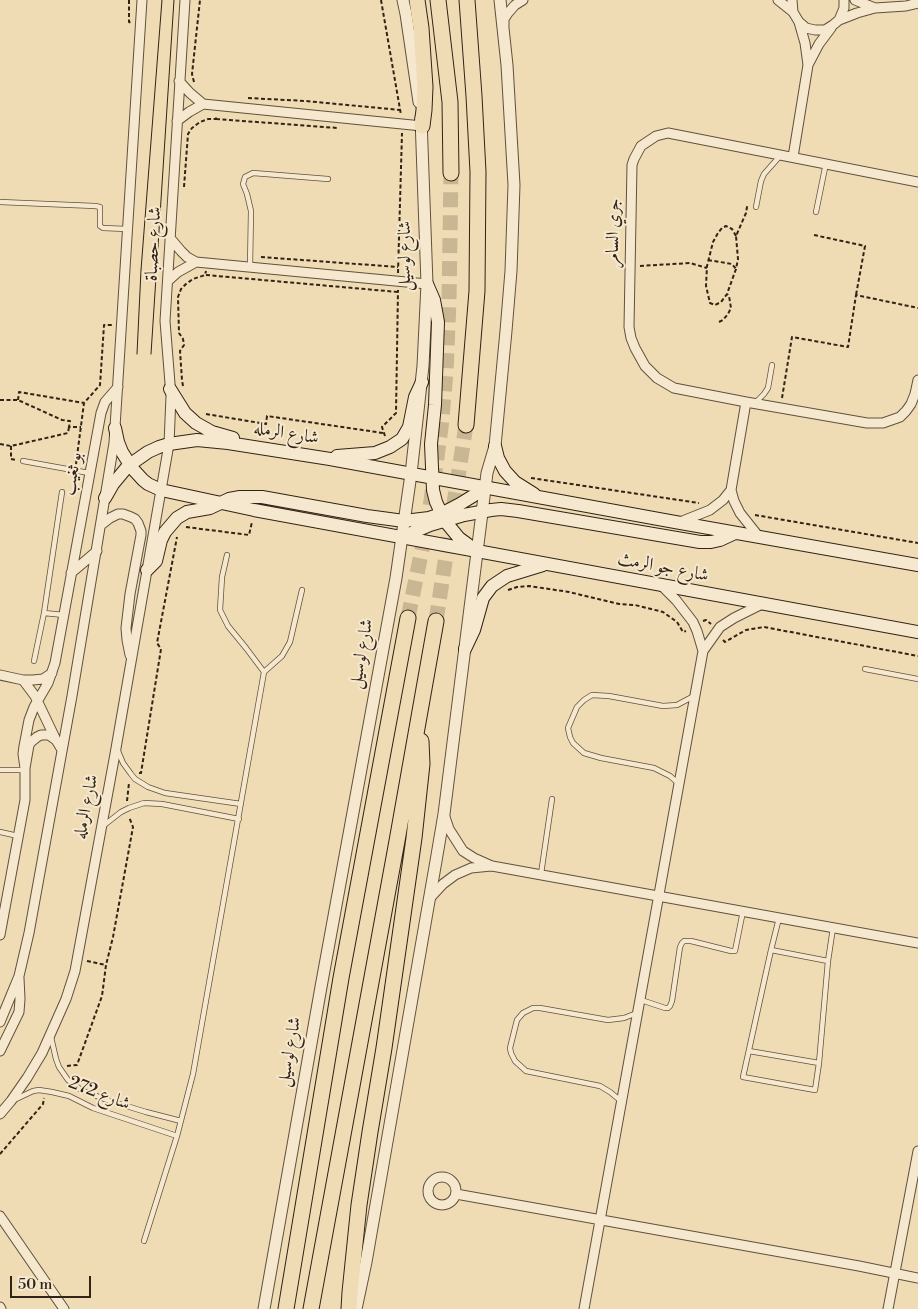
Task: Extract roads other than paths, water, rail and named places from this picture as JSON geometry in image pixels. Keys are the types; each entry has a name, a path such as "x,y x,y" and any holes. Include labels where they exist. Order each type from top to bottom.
{"highway":[{"path":"417,0 424,77 422,126"},
{"path":"438,0 450,102 450,174"},
{"path":"466,425 478,291 478,172 467,0"},
{"path":"470,41 474,0"},
{"path":"286,1309 342,978 408,618"},
{"path":"311,1309 436,621"},
{"path":"349,1309 361,1196 414,838 422,764 418,720"}],"main road":[{"path":"426,284 434,300 438,322 435,406 431,444 432,478 435,496 443,517 460,538 478,551"},
{"path":"330,459 341,455 375,453 390,447 402,439 409,427 415,397 422,382"},
{"path":"170,389 185,413 196,423 212,432 234,438 246,446"},
{"path":"115,428 122,452 130,464 143,480 162,490 254,510 402,537 443,517 486,488"},
{"name":"شارع الرمله","path":"105,498 116,480 130,464 148,452 169,444 197,440 330,459 411,474"},
{"path":"495,446 498,458 505,471 515,482 541,498"},
{"path":"411,474 918,565"},
{"path":"147,570 156,561 165,532 177,518 187,512 210,508 219,503 240,497 262,497 404,521 501,509 700,542 720,540 735,533"},
{"name":"شارع جو الرمث","path":"402,537 916,633"},
{"path":"465,649 474,630 483,598 492,586 507,576 546,564"}],"street":[{"name":"شارع حصباة","path":"115,428 142,0"},
{"name":"شارع حصباة","path":"162,490 169,444 170,389 166,321 184,0"},
{"name":"شارع لوسيل","path":"264,1309 396,578 422,382 426,284 422,126 403,0"},
{"path":"356,1309 366,1262 444,814 487,473 495,446 509,296 514,185 507,66 500,0"},
{"path":"504,32 504,19 514,5 523,0"},
{"path":"778,0 793,12 799,22 808,65"},
{"path":"792,0 793,12"},
{"path":"793,157 808,65 818,44 836,23 844,8 844,0"},
{"path":"855,0 876,8"},
{"path":"799,22 806,28 825,30 857,13 876,8 906,6 918,3"},
{"path":"179,80 190,93 204,104 422,126"},
{"path":"177,122 189,112 204,104"},
{"name":"جري السامر","path":"918,182 668,133 646,142 637,152 632,165 629,327 631,338 641,359 657,378 674,388 750,403 867,423 883,423 900,417 906,411 915,394 918,380"},
{"path":"170,238 187,257 196,262 426,284"},
{"path":"168,281 178,272 196,262"},
{"name":"بو ثغيب","path":"26,769 23,754 26,730 31,713 52,673 101,412 105,402 118,387"},
{"path":"678,523 710,510 723,500 731,490 750,403"},
{"name":"شارع الرمله","path":"0,1022 19,976 29,933 101,525 115,428"},
{"name":"شارع الرمله","path":"0,1114 27,1078 51,1035 66,999 77,959 162,490"},
{"path":"731,490 740,513 759,537"},
{"path":"101,525 118,514 123,514 134,519 140,526 141,535 126,628 131,657"},
{"path":"71,573 96,551"},
{"path":"584,1309 702,651 693,622 662,586"},
{"path":"702,651 720,627 762,604"},
{"path":"0,675 23,680 39,680 52,673"},
{"path":"23,680 38,701 62,750"},
{"name":"بو ثغيب","path":"0,935 25,800 29,746 33,739 41,735 54,737 56,740"},
{"path":"444,814 449,829 463,851 492,866 918,943"},
{"path":"430,898 443,884 456,875 471,868 492,866"},
{"path":"0,1051 18,1017 20,999 19,976"},
{"path":"888,1309 918,1151"},
{"path":"456,1194 918,1278"},
{"path":"0,1216 64,1309"}],"lane":[{"path":"756,207 764,174 781,155"},
{"path":"816,212 826,164"},
{"path":"250,267 250,211 243,184 245,177 253,173 328,179"},
{"path":"0,202 100,207 100,226 103,228 127,229"},
{"path":"750,403 764,394 768,388 772,365"},
{"path":"23,461 89,472"},
{"path":"34,661 44,614 62,492"},
{"path":"227,555 222,578 220,610 228,626 264,672"},
{"path":"144,1241 177,1136 193,1074 264,672 282,656 290,642 302,590"},
{"path":"44,614 64,615"},
{"path":"866,668 918,678"},
{"path":"678,784 670,776 654,768 584,753 573,743 568,728 577,707 592,695 615,697 663,706 677,705 694,696"},
{"path":"116,747 135,779 148,787 173,794 241,804"},
{"path":"0,770 26,769"},
{"path":"541,875 552,799"},
{"path":"101,828 121,812 144,803 162,804 238,820"},
{"path":"0,832 18,836"},
{"path":"639,1000 668,1008 671,1003 680,945 684,941 691,941 735,951 744,911"},
{"path":"779,918 743,1077 815,1090 833,928"},
{"path":"771,950 828,961"},
{"path":"621,1102 600,1086 526,1071 515,1061 510,1048 517,1020 533,1008 608,1020 624,1018 637,1013"},
{"name":"شارع 272","path":"51,1035 59,1067 68,1080 81,1090 146,1112 181,1120"},
{"path":"749,1051 819,1063"},
{"name":"شارع 272","path":"11,1101 33,1091 45,1091 69,1096 93,1108 177,1136"}],"tunnel":[{"path":"408,618 429,515 441,428 446,373 449,301 451,173"},
{"path":"436,621 466,425"}],"tram line":[{"path":"137,354 141,270 162,0"},
{"path":"151,354 174,0"}]}
